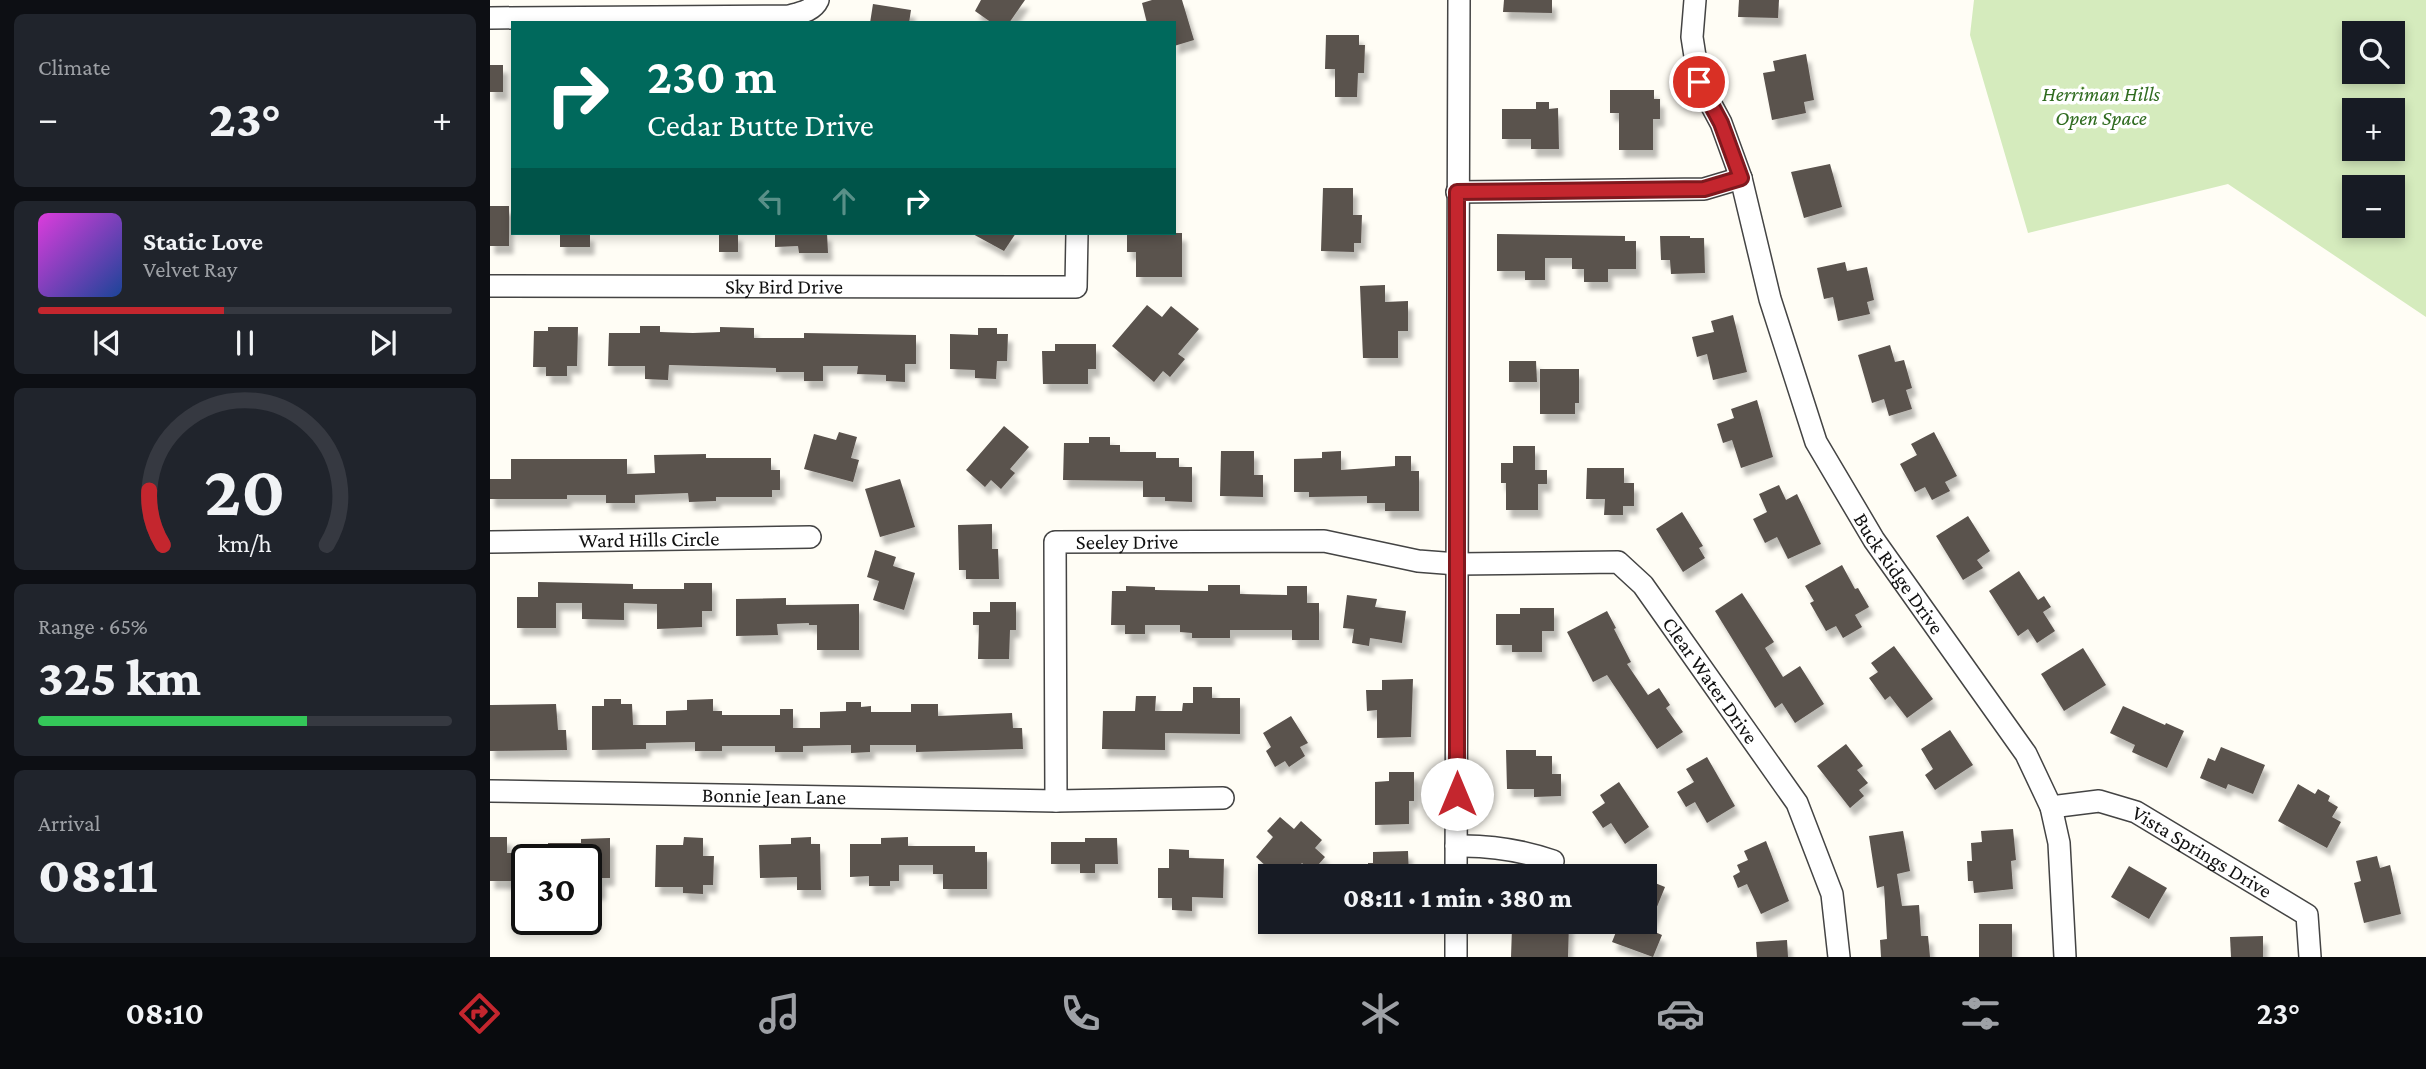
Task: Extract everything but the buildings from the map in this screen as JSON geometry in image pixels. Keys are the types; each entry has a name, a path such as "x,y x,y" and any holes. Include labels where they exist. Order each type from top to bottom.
{"street":[{"path":"1456,864 1459,0"},
{"name":"Buck Ridge Drive","path":"1695,0 1692,37 1699,82 1721,123 1741,178 1770,299 1816,442 1874,540 2026,754 2051,807 2059,843 2066,957"},
{"path":"490,18 789,16 804,13 817,2"},
{"path":"1457,192 1704,189 1741,178"},
{"name":"Sky Bird Drive","path":"490,286 1076,287 1077,235"},
{"name":"Ward Hills Circle","path":"490,541 810,537"},
{"name":"Seeley Drive","path":"1056,801 1055,542 1324,541 1418,561 1457,564"},
{"name":"Clear Water Drive","path":"1457,564 1618,562 1643,585 1797,803 1832,894 1839,957"},
{"name":"Bonnie Jean Lane","path":"490,791 1056,801 1223,798"},
{"name":"Vista Springs Drive","path":"2051,807 2099,801 2136,812 2307,915 2310,957"},
{"path":"1456,846 1480,845 1525,852 1553,861"},
{"path":"1456,934 1456,957"}],"green space":[{"name":"Herriman Hills Open Space","path":"1974,0 2426,0 2426,317 2228,184 2028,233 1970,35"}],"route":[{"path":"1457,794 1457,192 1704,189 1741,178 1721,123 1699,82"}]}
